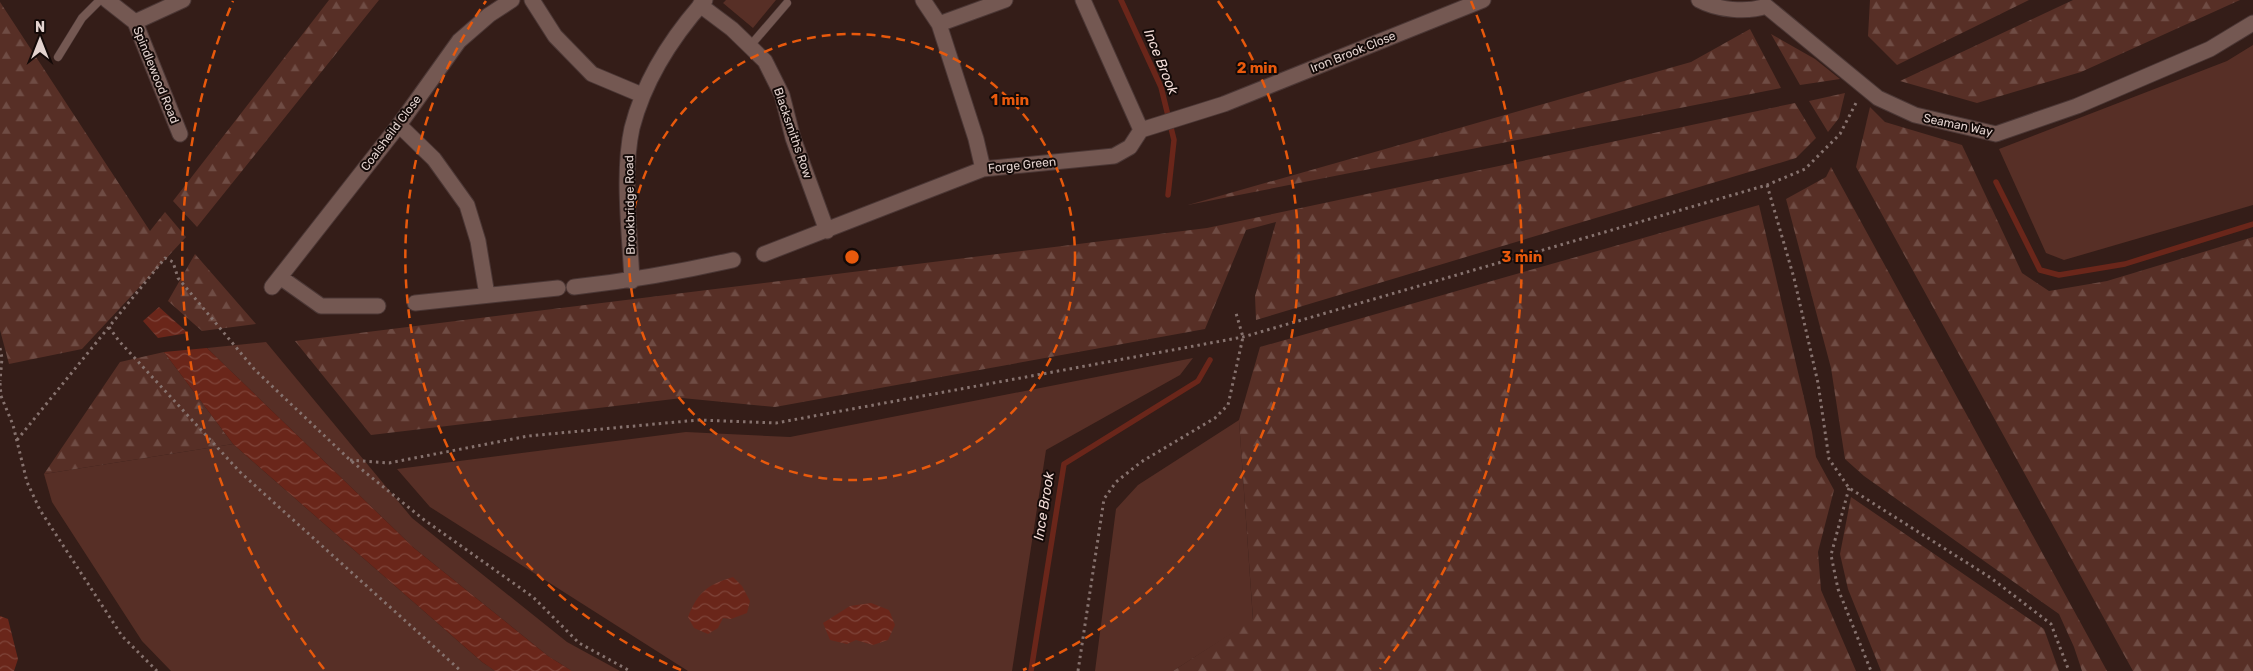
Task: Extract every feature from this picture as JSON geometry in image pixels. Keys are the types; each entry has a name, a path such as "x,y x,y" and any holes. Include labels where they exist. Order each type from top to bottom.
{"street":[{"name":"Spindlewood Road","path":"107,0 135,22 180,134"},
{"path":"135,22 183,0"},
{"name":"Coalsheild Close","path":"378,306 321,306 276,282 399,125 459,41 489,15 512,0"},
{"path":"532,0 556,36 592,74 642,94"},
{"name":"Forge Green","path":"923,0 940,24 983,169 1114,156 1130,147 1144,129"},
{"path":"940,24 1005,0"},
{"path":"1083,0 1144,129"},
{"name":"Iron Brook Close","path":"1144,129 1224,104 1482,0"},
{"path":"1699,0 1716,6 1754,10 1768,3"},
{"name":"Brookbridge Road","path":"632,281 628,168 632,130 642,94 665,53 702,2"},
{"name":"Blacksmiths Row","path":"702,2 765,61 782,96 793,138 827,231"},
{"name":"Seaman Way","path":"1768,3 1878,98 1915,115 1996,134 2077,106 2210,49 2253,24"},
{"path":"399,125 434,158 467,204 478,242 487,295"},
{"path":"764,254 983,169"},
{"path":"574,286 632,281 678,273 733,260"},
{"path":"415,303 558,288"}],"lane":[{"path":"58,57 82,18 100,0"},
{"path":"750,46 787,3"}],"path":[{"path":"350,460 389,463 528,436 698,420 776,423 1243,337 1767,185 1805,169 1840,134 1865,85"},
{"path":"1767,185 1794,278 1818,383 1829,459 1849,488 1983,573 2051,624 2069,671"},
{"path":"17,440 165,258 173,262 178,278 255,370 350,460 423,520 533,597 579,643 630,671"},
{"path":"1078,671 1104,499 1116,482 1141,462 1215,418 1228,404 1243,337 1236,313"},
{"path":"109,327 240,472 461,671"},
{"path":"0,348 2,358 1,396 13,425 27,482 40,510 122,636 157,671"},
{"path":"1849,488 1831,555 1838,589 1871,671"}],"green space":[{"path":"329,0 379,0 197,227 173,201"},
{"path":"726,0 776,0 753,28 723,3"},
{"path":"1870,0 2029,0 1897,65 1868,36"},
{"path":"2073,0 2240,0 2081,72 1977,103 1900,81"},
{"path":"0,2 150,231 165,212 186,237 82,349 9,364 0,330"},
{"path":"1750,29 1781,88 1188,205 1691,62"},
{"path":"1771,34 1815,59 1840,79 1800,85"},
{"path":"2253,45 2253,205 2064,260 2046,253 1999,149 2227,61"},
{"path":"1845,93 1839,118 1828,132 1809,101"},
{"path":"1795,103 1816,138 1796,158 1256,320 1255,296 1276,222 1246,230 1205,329 775,407 682,398 371,435 295,341 1207,228"},
{"path":"1870,107 1885,122 1962,145 2022,273 2049,291 2107,281 2253,237 2253,671 2133,671 1856,167"},
{"path":"1831,167 2107,671 2082,671 2074,647 2059,614 1864,476 1845,459 1831,368 1786,199 1826,177"},
{"path":"1759,205 1812,432 1816,457 1834,490 1818,552 1821,590 1856,671 1173,671 1253,619 1239,420 1260,347"},
{"path":"195,254 256,324 202,331 168,301"},
{"path":"266,342 412,518 567,642 620,671 572,671 548,656 414,548 207,348"},
{"path":"164,352 233,444 44,474 120,362"},
{"path":"1193,358 1180,375 1046,450 1012,671 688,671 430,507 397,469 686,432 790,437"},
{"path":"1239,420 1253,620 1173,671 1095,671 1116,509 1138,485"},
{"path":"233,444 482,662 495,671 171,671 142,641 52,502 44,474"},
{"path":"1851,497 2044,629 2059,671 1881,671 1848,589 1840,554"}],"water":[{"path":"159,307 188,333 158,338 143,321"},
{"path":"207,348 414,548 548,656 572,671 495,671 482,662 233,444 164,352"},
{"path":"733,577 742,586 750,601 747,613 731,619 723,618 718,628 708,634 694,628 688,617 700,595 716,583"},
{"path":"871,603 889,610 895,625 888,640 873,645 856,640 847,644 830,640 823,623 850,606"},
{"path":"0,616 8,619 18,659 14,671 0,671"}],"waterway":[{"name":"Ince Brook","path":"1121,0 1161,87 1174,140 1168,195"},
{"path":"1996,182 2040,270 2059,275 2125,264 2253,224"},
{"name":"Ince Brook","path":"1031,671 1064,464 1198,381 1210,360"}]}
